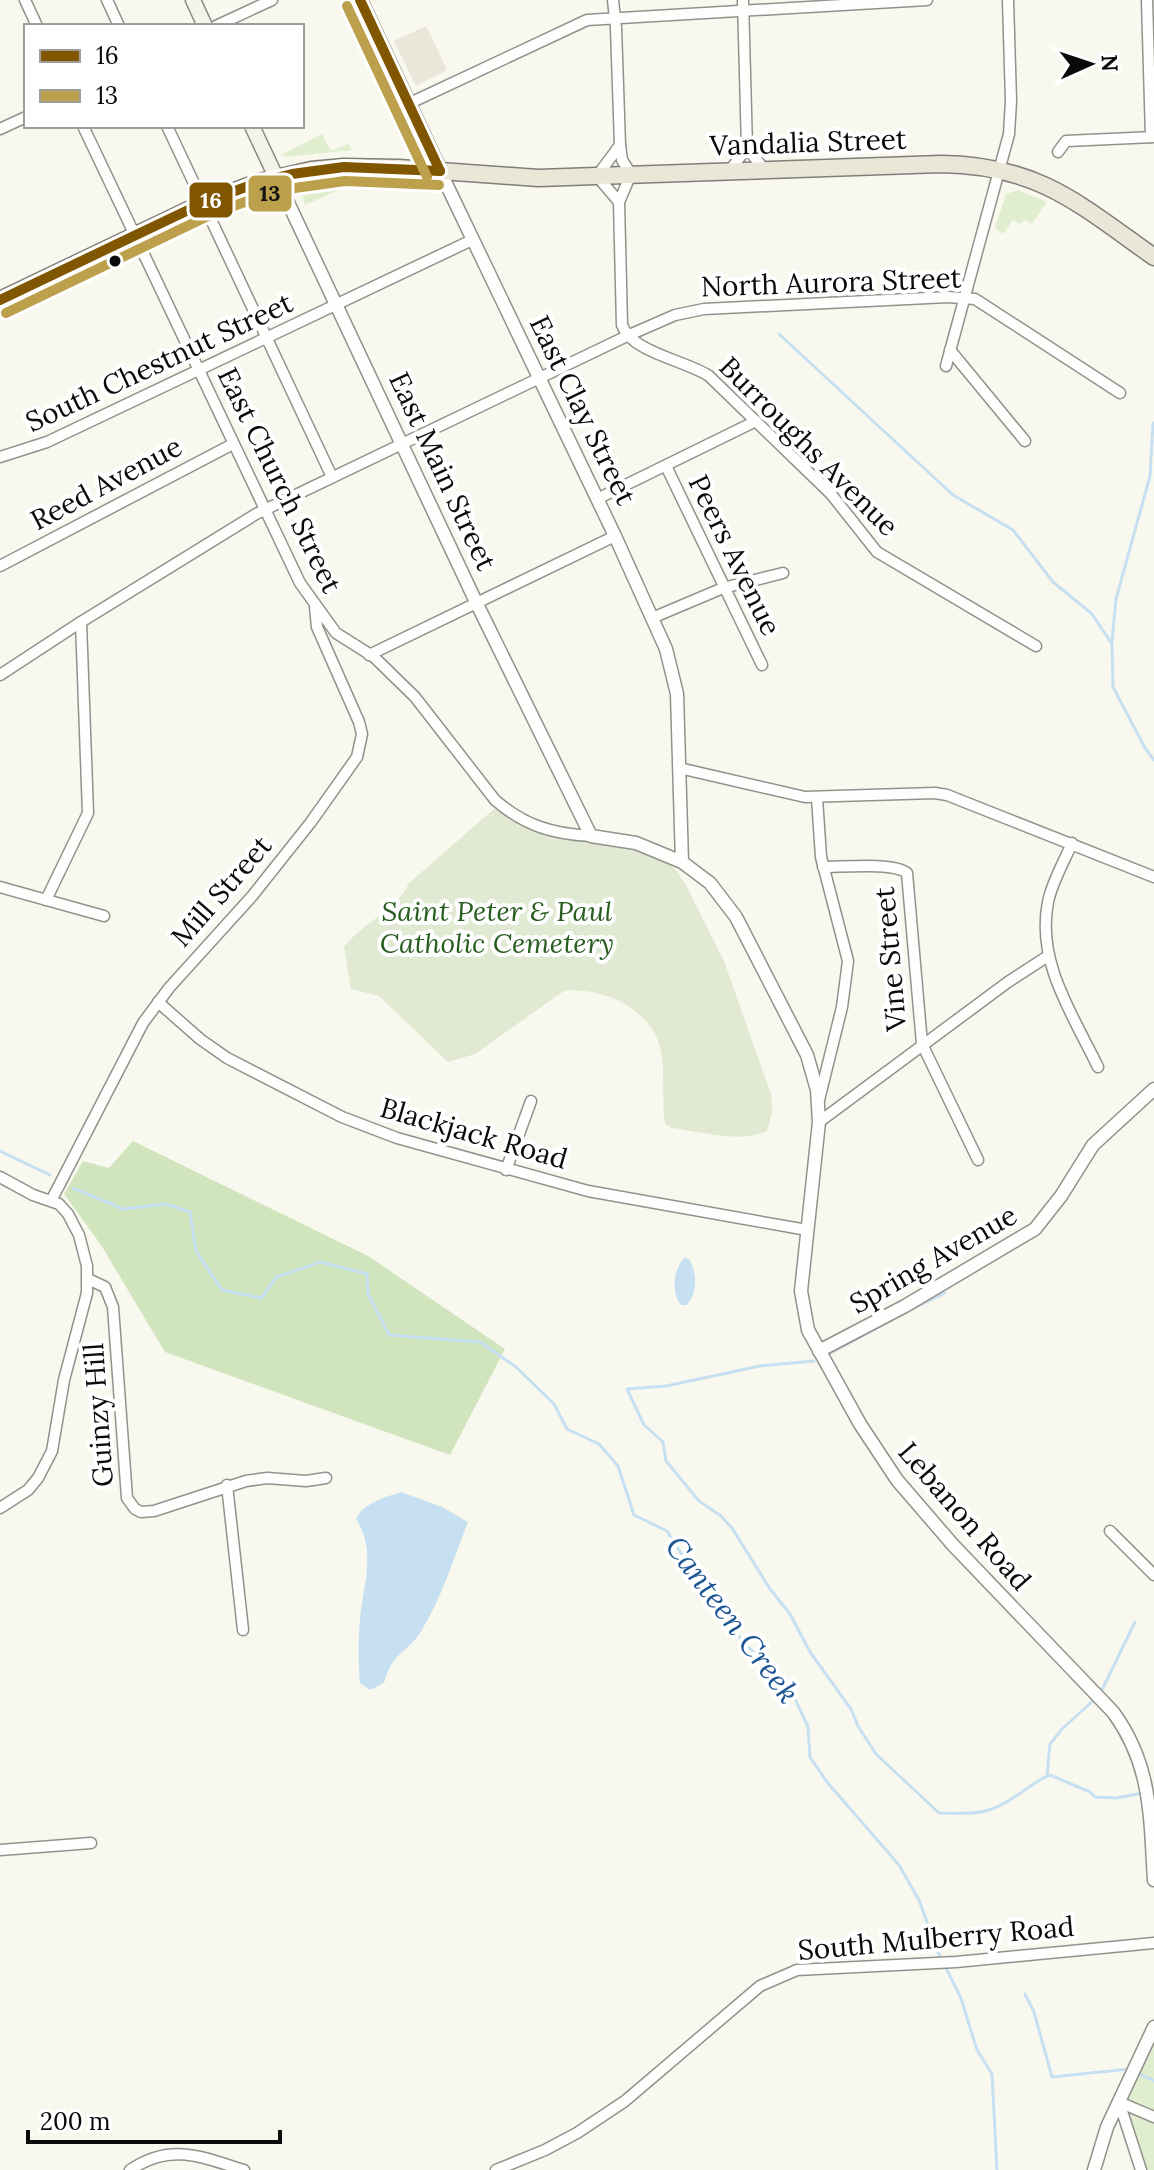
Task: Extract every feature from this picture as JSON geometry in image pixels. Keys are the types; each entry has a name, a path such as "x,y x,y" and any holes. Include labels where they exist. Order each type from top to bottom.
{"main road":[{"path":"193,0 204,24"},
{"name":"East Clay Street","path":"360,0 440,171"},
{"name":"East Main Street","path":"253,128 276,177"},
{"name":"Vandalia Street","path":"0,300 203,203 276,177 344,167 538,178 950,164 1001,170 1028,177 1061,193 1154,257"}],"street":[{"path":"25,0 36,24"},
{"path":"107,0 118,24"},
{"path":"220,24 272,0"},
{"path":"613,0 620,145 622,160 631,174 619,202 622,325 627,336"},
{"path":"408,104 587,20 743,5 927,0"},
{"path":"946,366 1001,170 1010,118 1008,0"},
{"path":"1058,152 1066,141 1153,137 1147,0"},
{"path":"743,5 747,148 764,169"},
{"path":"0,129 24,118"},
{"name":"East Church Street","path":"84,128 300,583 336,633 369,655 415,697 495,800 508,811 549,831 636,843 682,862"},
{"path":"168,128 332,477"},
{"path":"619,202 597,176 620,145"},
{"path":"730,170 747,148"},
{"name":"East Clay Street","path":"440,171 615,536 652,618 675,680 682,862"},
{"name":"East Main Street","path":"276,177 476,602 591,836"},
{"name":"South Chestnut Street","path":"0,457 47,442 472,240"},
{"name":"North Aurora Street","path":"0,675 264,510 675,315 704,309 965,297 982,303 1120,393"},
{"name":"Burroughs Avenue","path":"627,336 646,348 698,368 709,376 831,494 881,555 1036,646"},
{"path":"950,350 1025,441"},
{"path":"597,499 756,421"},
{"name":"Reed Avenue","path":"0,566 233,444"},
{"name":"Peers Avenue","path":"666,466 762,665"},
{"path":"369,655 615,536"},
{"path":"652,618 723,588 783,573"},
{"name":"Mill Street","path":"51,1201 143,1023 287,854 357,757 362,734 359,722 317,627 315,605"},
{"path":"46,900 88,813 81,622"},
{"path":"679,768 817,798 947,795 1154,877"},
{"path":"817,798 823,867 848,961 842,1007 818,1102"},
{"path":"1072,843 1048,901 1048,956 1057,984 1098,1067"},
{"name":"Lebanon Road","path":"682,862 710,883 736,917 807,1055 818,1102 819,1122 802,1307 808,1330 872,1444 915,1502 1123,1726 1140,1761 1152,1810 1154,1880"},
{"name":"Vine Street","path":"823,867 891,868 903,869 907,873 923,1046 978,1160"},
{"path":"0,887 104,916"},
{"path":"819,1122 1008,982 1048,956"},
{"name":"Blackjack Road","path":"158,1002 189,1031 227,1058 342,1117 397,1138 506,1170 622,1198 807,1230"},
{"name":"Spring Avenue","path":"819,1351 905,1306 1035,1229 1061,1196 1093,1145 1154,1089"},
{"path":"506,1170 531,1101"},
{"path":"0,1177 59,1204 75,1226 88,1279 60,1401 52,1451 28,1490 0,1508"},
{"name":"Guinzy Hill","path":"88,1279 105,1287 113,1307 127,1498 131,1504 141,1512 154,1511 227,1485 267,1478 306,1481 326,1478"},
{"path":"227,1485 243,1630"},
{"path":"1110,1531 1154,1575"},
{"path":"0,1850 91,1843"},
{"name":"South Mulberry Road","path":"496,2170 577,2133 625,2101 760,1986 797,1970 956,1962 1154,1943"},
{"path":"1094,2170 1107,2127 1154,2027"},
{"path":"1119,2102 1154,2117"},
{"path":"1119,2102 1141,2170"},
{"path":"130,2170 148,2159 176,2153 244,2170"}],"green space":[{"path":"322,134 331,151 348,144 352,150 281,155"},
{"path":"351,182 305,205 302,196 314,187"},
{"path":"1018,190 1047,202 1032,224 1024,220 1020,224 1013,220 1003,234 995,228 1006,194"},
{"name":"Saint Peter & Paul Catholic Cemetery","path":"494,809 550,838 613,845 650,854 671,864 685,883 724,961 771,1094 772,1112 767,1131 733,1137 672,1128 665,1124 662,1056 655,1033 635,1011 608,997 564,991 475,1054 448,1062 379,996 351,989 344,947 351,938 388,909 409,883"},
{"path":"133,1141 368,1256 505,1349 450,1455 165,1352 101,1245 64,1194 83,1161 109,1168"},
{"path":"1154,2026 1154,2170 1139,2170 1119,2102"}],"shaded area":[{"path":"426,26 447,70 416,86 394,41"}],"water":[{"path":"684,1258 692,1264 695,1282 691,1300 687,1305 681,1305 675,1282 677,1269"},
{"path":"401,1492 442,1507 468,1522 428,1620 415,1640 391,1665 384,1683 370,1690 360,1683 359,1675 359,1627 367,1556 366,1544 356,1519 369,1505"}],"waterway":[{"path":"779,334 953,495 1013,530 1053,582 1092,614 1112,644 1113,687 1154,760"},
{"path":"1112,642 1116,599 1150,476 1153,423"},
{"name":"Canteen Creek","path":"0,1151 50,1175"},
{"name":"Canteen Creek","path":"73,1188 123,1209 166,1204 190,1212 196,1251 222,1290 261,1298 277,1277 320,1262 367,1274 368,1294 389,1335 480,1342 516,1367 554,1404 567,1429 599,1444 618,1466 634,1515 667,1531 703,1588 744,1643 789,1686 808,1727 810,1757 827,1782 899,1865 919,1900 937,1950 961,1998 977,2050 992,2074 997,2170"},
{"path":"912,1309 945,1293"},
{"path":"829,1354 888,1322"},
{"path":"814,1361 760,1366 666,1386 627,1389 644,1425 663,1442 666,1461 699,1501 732,1528 770,1589 790,1614 810,1652 851,1709 876,1754 939,1813 989,1810 1050,1775 1095,1797 1116,1798 1143,1793"},
{"path":"1100,1694 1135,1622"},
{"path":"1047,1776 1050,1744 1095,1699"},
{"path":"1025,1994 1034,2012 1052,2077 1129,2069"},
{"path":"1136,2072 1154,2081"}],"transit line":[{"name":"16","path":"360,0 440,171"},
{"name":"13","path":"347,6 427,177"},
{"name":"16","path":"0,300 203,203 259,182 344,167 440,171"},
{"name":"13","path":"6,313 208,216 263,195 345,181 439,185"}]}
